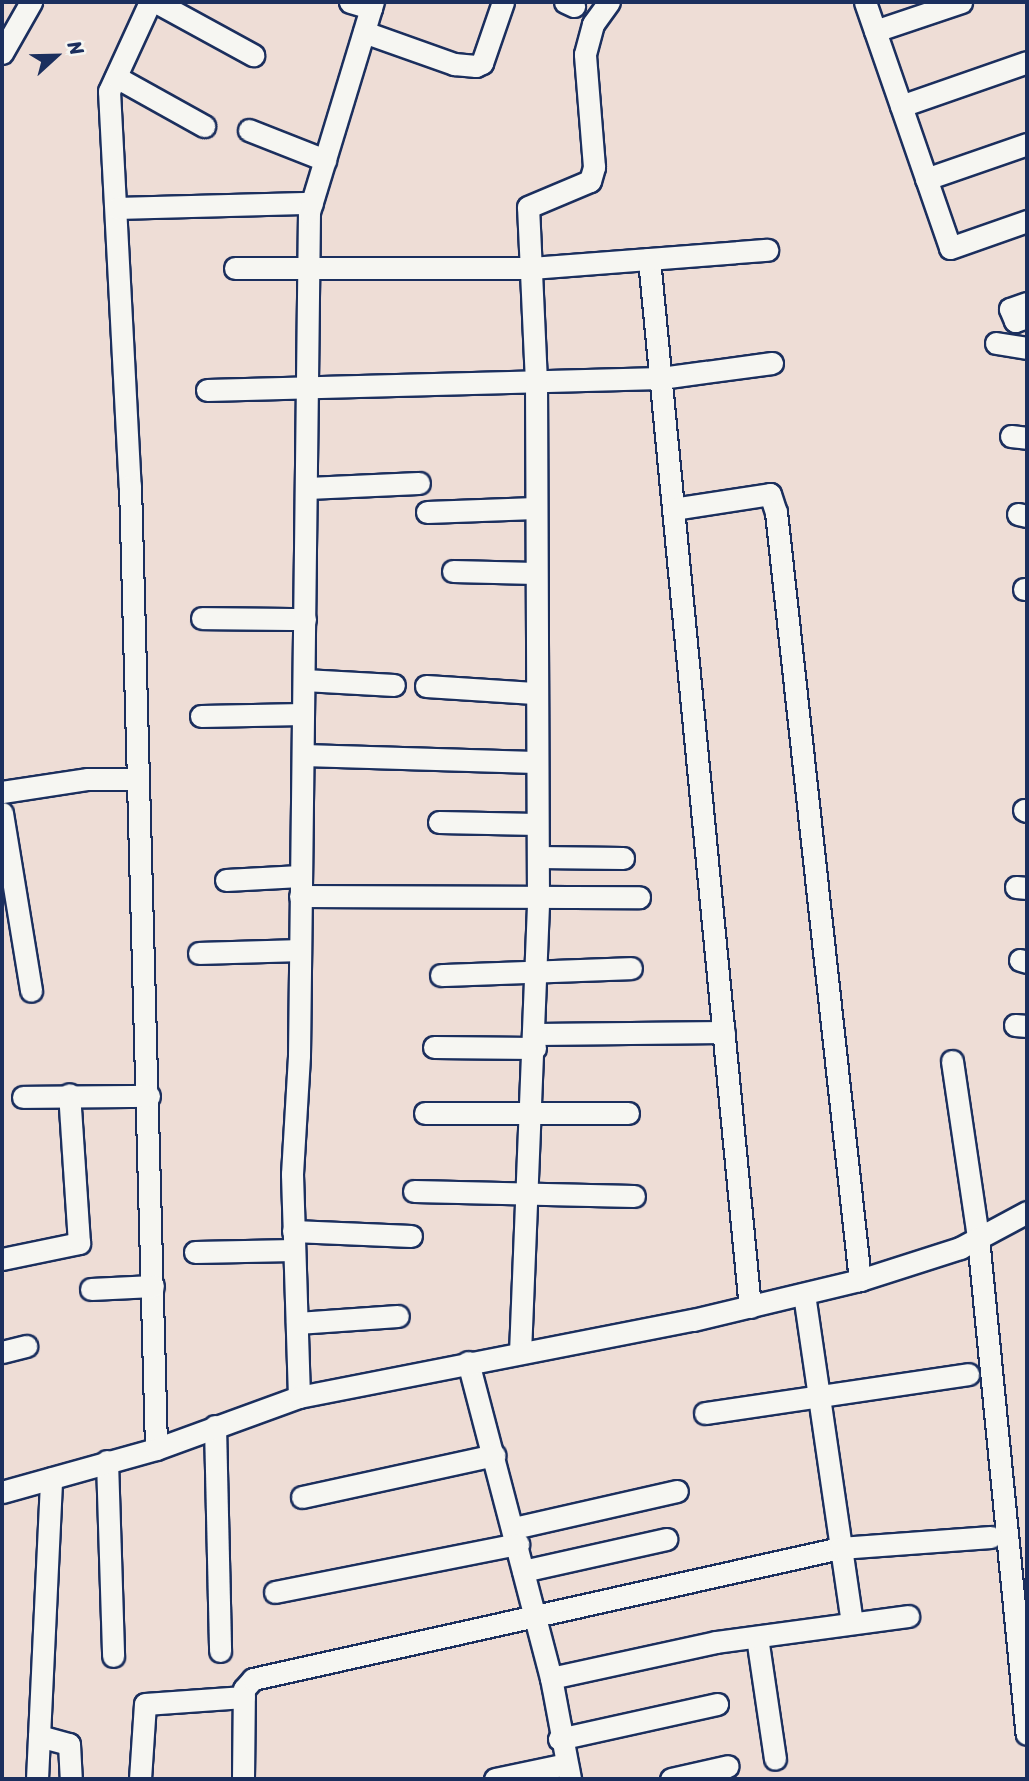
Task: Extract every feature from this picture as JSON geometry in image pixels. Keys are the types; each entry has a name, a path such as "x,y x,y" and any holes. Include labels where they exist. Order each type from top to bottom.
{"street":[{"path":"2,53 31,2"},
{"path":"150,2 110,91 117,208 149,1096 156,1448"},
{"path":"156,2 253,55"},
{"path":"299,1397 293,1240 312,203 372,5 350,2"},
{"path":"364,32 454,64 476,66 482,64 503,2"},
{"path":"520,1353 535,1041 538,900 534,693 536,382 528,207 590,181 594,167 585,54 593,24 609,2"},
{"path":"865,2 950,248 1027,221"},
{"path":"875,31 961,2"},
{"path":"901,106 1027,62"},
{"path":"116,76 204,126"},
{"path":"249,130 325,160"},
{"path":"926,179 1027,144"},
{"path":"117,208 312,203"},
{"path":"235,268 310,265 531,268 767,250"},
{"path":"649,259 750,1307"},
{"path":"1027,303 1010,309 1015,321 1027,317"},
{"path":"996,344 1027,348"},
{"path":"207,390 309,385 661,378 772,363"},
{"path":"307,488 419,483"},
{"path":"673,509 770,494 776,512 860,1280"},
{"path":"427,512 535,508"},
{"path":"453,571 535,573"},
{"path":"202,618 305,619"},
{"path":"304,680 394,685"},
{"path":"426,685 534,693"},
{"path":"201,716 303,714"},
{"path":"303,755 536,762"},
{"path":"2,792 88,779 138,779"},
{"path":"2,813 31,991"},
{"path":"439,822 537,824"},
{"path":"538,857 623,858"},
{"path":"226,880 538,900 639,897"},
{"path":"199,953 300,950"},
{"path":"441,975 631,968"},
{"path":"433,1047 724,1032"},
{"path":"951,1061 978,1238 1027,1734"},
{"path":"23,1097 69,1094 149,1096"},
{"path":"2,1259 79,1243 69,1094"},
{"path":"425,1113 628,1113"},
{"path":"414,1191 634,1196"},
{"path":"2,1492 156,1448 299,1397 750,1307 860,1280 978,1238 1027,1212"},
{"path":"195,1252 293,1240 411,1236"},
{"path":"91,1289 153,1286"},
{"path":"804,1294 852,1622"},
{"path":"297,1323 398,1316"},
{"path":"2,1352 26,1346"},
{"path":"468,1362 516,1536 533,1614 551,1678 559,1740 568,1772 495,1779"},
{"path":"705,1413 968,1374"},
{"path":"215,1426 220,1651"},
{"path":"302,1497 494,1455"},
{"path":"107,1461 113,1656"},
{"path":"37,1779 51,1478"},
{"path":"275,1592 516,1536 677,1491"},
{"path":"243,1779 244,1697 253,1679 533,1614 840,1548 991,1537"},
{"path":"523,1571 666,1539"},
{"path":"551,1678 757,1637 908,1616"},
{"path":"757,1637 775,1759"},
{"path":"141,1779 145,1704 244,1697"},
{"path":"559,1740 717,1704"},
{"path":"39,1736 69,1744 71,1779"},
{"path":"671,1779 728,1766"}]}
